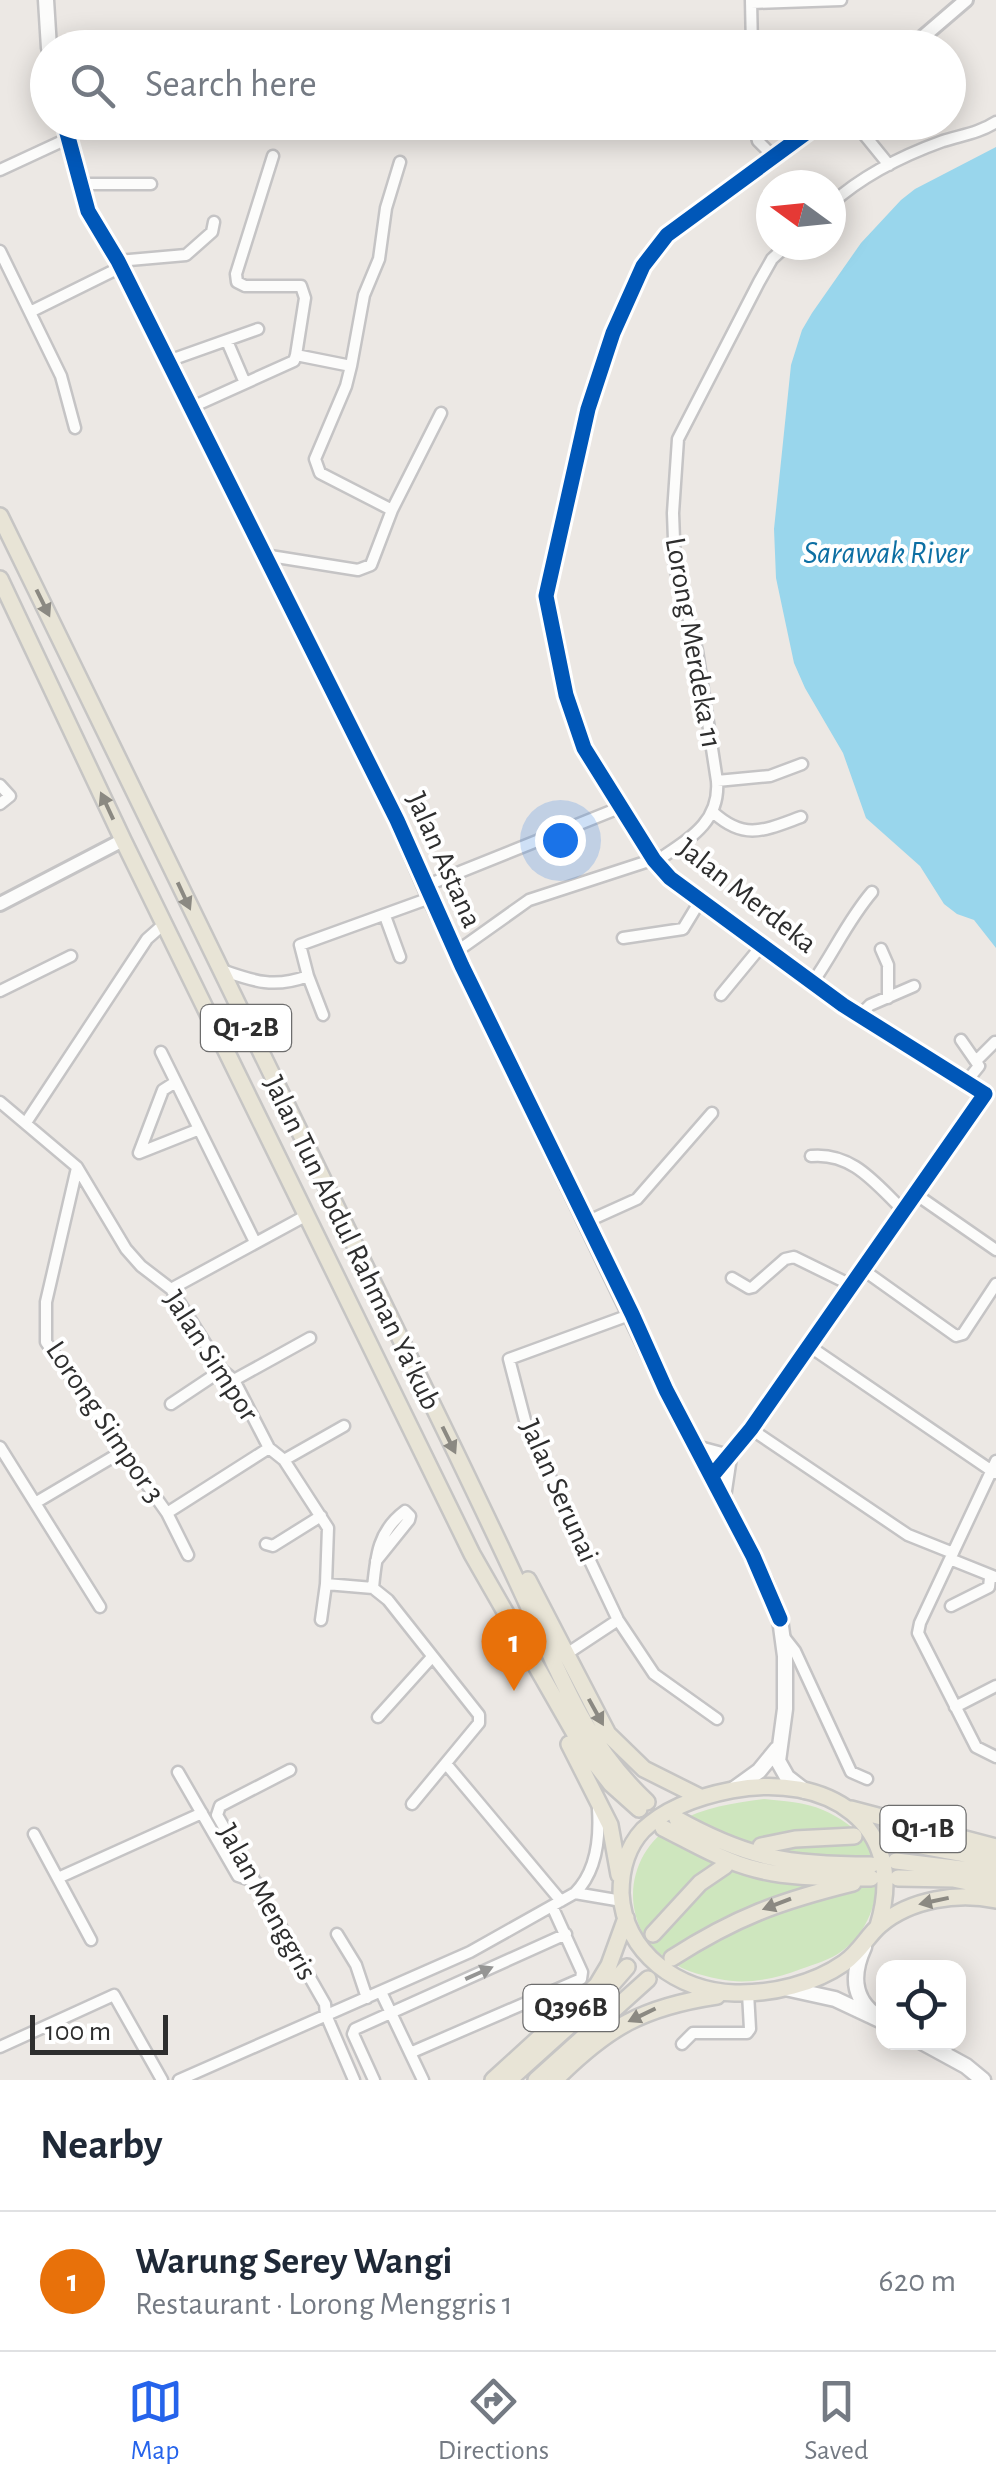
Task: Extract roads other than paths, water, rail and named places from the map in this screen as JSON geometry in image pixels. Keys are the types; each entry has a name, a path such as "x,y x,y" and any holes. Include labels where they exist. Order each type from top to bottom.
{"main road":[{"path":"46,0 48,30"},
{"name":"Jalan Astana","path":"69,140 88,211 168,360 398,820 456,952 666,1390 764,1581 784,1636 786,1692 777,1749"},
{"name":"Jalan Tun Abdul Rahman Ya'kub","path":"0,516 497,1537"},
{"name":"Jalan Tun Abdul Rahman Ya'kub","path":"0,579 123,840 472,1554"},
{"path":"698,1450 730,1457 723,1497"},
{"path":"472,1554 583,1748 612,1784 643,1806 594,1742 497,1537"},
{"name":"Q1-2B","path":"497,1537 514,1552 608,1734 628,1757 678,1789 700,1797"},
{"path":"472,1554 479,1582 610,1825 626,1918 635,1941 656,1965 705,1989 742,1993"},
{"path":"732,1790 758,1771 777,1749"},
{"path":"777,1749 781,1770 806,1791"},
{"path":"621,1893 625,1861 644,1829 700,1797 769,1786 806,1791 851,1809 871,1830 884,1864 885,1898 878,1926 856,1967 858,1996 876,2014"},
{"name":"Q1-1B","path":"851,1809 996,1848"},
{"path":"670,1823 726,1860 757,1870 804,1876 871,1871 722,1926 672,1958"},
{"path":"761,1846 795,1839 854,1836"},
{"path":"894,1841 996,1860"},
{"path":"652,1934 700,1883 725,1866"},
{"path":"996,1873 897,1870 996,1888"},
{"path":"878,1926 929,1900 996,1900"},
{"name":"Q396B","path":"492,2080 597,1984 626,1918"},
{"path":"555,2080 632,2018 681,2002 784,1988 834,1969 864,1946"},
{"path":"509,2080 599,1999 627,1966"},
{"path":"536,2080 648,1979"},
{"path":"784,1988 817,1994 876,2018"},
{"path":"937,2050 983,2080"}],"street":[{"path":"752,30 751,2 842,0"},
{"path":"931,30 966,0"},
{"path":"966,136 996,122"},
{"path":"0,170 65,140"},
{"path":"758,140 775,158"},
{"name":"Jalan Merdeka","path":"712,1476 751,1429 902,1209 991,1097 859,1016 670,878 619,808 584,748 566,695 549,619 546,596 603,364 643,266 668,235 798,140"},
{"path":"869,140 890,164"},
{"path":"846,190 890,164 948,140"},
{"path":"190,408 296,356 305,298 301,286 245,286 237,282 236,274 274,156"},
{"path":"392,510 320,473 315,458 346,386 364,295 379,259 386,208 400,162"},
{"path":"78,184 151,184"},
{"path":"30,312 119,264 186,256 212,232 214,222"},
{"path":"0,251 62,376 75,428"},
{"name":"Lorong Merdeka 11","path":"714,813 718,798 697,651 675,567 674,463 678,439 771,260"},
{"path":"168,360 258,329"},
{"path":"227,341 245,383"},
{"path":"296,356 351,366"},
{"path":"264,555 366,570 441,413"},
{"path":"716,780 770,776 802,764"},
{"path":"0,785 10,796 0,804"},
{"path":"323,1015 300,945 385,916 428,892 619,808"},
{"path":"456,952 529,900 654,860 680,846 714,813 728,826 745,832 800,818"},
{"path":"0,904 123,840"},
{"path":"813,982 837,949 848,920 872,892"},
{"path":"623,938 683,929 700,900"},
{"path":"385,916 400,957"},
{"path":"27,1121 147,939 165,924"},
{"path":"721,996 764,944"},
{"path":"880,949 888,964 888,998"},
{"path":"0,991 71,956"},
{"path":"218,968 249,979 284,984 308,976"},
{"path":"234,1003 249,979"},
{"path":"859,1016 870,1005 914,986"},
{"path":"962,1040 979,1066 966,1082"},
{"path":"977,1060 995,1042"},
{"path":"161,1052 255,1242"},
{"path":"174,1083 163,1090 138,1154 198,1130"},
{"name":"Jalan Simpor","path":"1,1102 77,1166 126,1249 171,1289 222,1370 234,1380 269,1448 284,1460 321,1516 329,1537 321,1620"},
{"path":"586,1222 637,1198 712,1114"},
{"path":"810,1156 833,1156 853,1163 902,1209"},
{"name":"Lorong Simpor 3","path":"77,1166 46,1302 46,1342 167,1513 188,1555"},
{"path":"914,1193 996,1250"},
{"path":"171,1289 308,1214"},
{"path":"732,1278 748,1288 785,1259 794,1258 852,1285"},
{"path":"862,1269 956,1336 963,1334 996,1284"},
{"name":"Jalan Serunai","path":"632,1314 509,1359 527,1428 618,1620 654,1674 717,1719"},
{"path":"234,1380 310,1338"},
{"path":"808,1346 994,1468 918,1633 976,1747 996,1757"},
{"path":"171,1404 222,1370"},
{"path":"284,1460 344,1426"},
{"path":"751,1429 908,1536 993,1577 989,1587 951,1606"},
{"path":"0,1447 100,1607"},
{"path":"167,1513 269,1448"},
{"path":"35,1504 123,1452"},
{"path":"373,1588 378,1541 405,1511 409,1520 376,1562"},
{"path":"266,1544 272,1546 321,1516"},
{"path":"326,1584 373,1588 388,1600 478,1715 478,1723 447,1765 412,1804"},
{"path":"565,1655 618,1620"},
{"path":"784,1636 795,1650 851,1772 867,1779"},
{"path":"378,1717 432,1657"},
{"path":"955,1707 996,1686"},
{"path":"410,2053 581,1979 582,1972 557,1904 447,1765"},
{"name":"Jalan Menggris","path":"290,1770 217,1810 217,1815 325,2004 326,2015"},
{"path":"178,1772 238,1876 256,1882"},
{"path":"575,1894 588,1880 599,1830 598,1798"},
{"path":"58,1878 202,1814"},
{"path":"34,1834 91,1940"},
{"path":"575,1894 621,1893"},
{"name":"Jalan Menggris","path":"180,2080 498,1938 575,1894"},
{"path":"337,1934 356,1965 367,1998"},
{"path":"374,2080 354,2030 566,1934"},
{"path":"382,1992 423,2080"},
{"path":"682,2044 693,2033 746,2033 750,2029 742,1993"},
{"path":"0,2047 114,1995 162,2080"},
{"path":"326,2015 354,2080"}],"water":[{"name":"Sarawak River","path":"996,147 996,948 974,920 944,904 920,866 866,818 843,753 794,663 776,578 774,529 791,365 802,330 861,243 901,200"}],"place":[{"name":"Warung Serey Wangi","path":"514,1691"}]}
